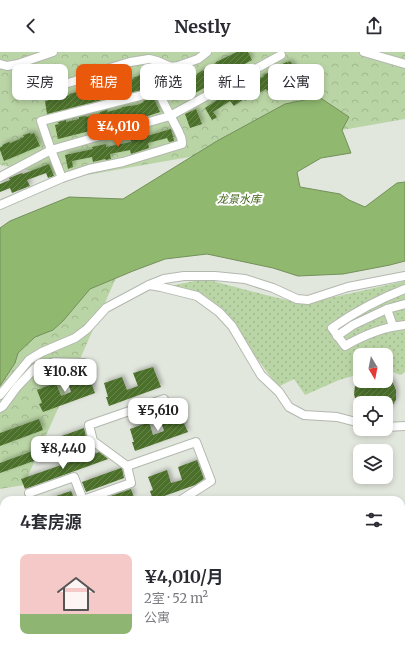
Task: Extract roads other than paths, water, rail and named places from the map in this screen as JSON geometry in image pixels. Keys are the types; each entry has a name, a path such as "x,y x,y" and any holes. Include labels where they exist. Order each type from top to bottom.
{"street":[{"path":"0,64 7,66 13,65 53,52"},
{"path":"184,64 198,59 207,52"},
{"path":"364,52 405,64"},
{"path":"0,177 51,150 170,116 281,55"},
{"path":"68,82 136,61 149,59 164,64"},
{"path":"62,178 42,121 140,96"},
{"path":"0,205 62,178 89,169 123,162 182,144 180,133 163,100"},
{"path":"0,395 29,360 42,352 75,338 87,329 106,308 164,278 184,276 215,276 245,279 273,288 296,299 308,300 348,287 403,277 405,289 380,299 348,316 332,328 345,346 357,339 386,328 405,325"},
{"path":"149,285 197,296 219,312 232,326 261,375 279,392 289,407 304,415 337,417 353,420"},
{"path":"337,336 353,324 387,309 405,304"},
{"path":"387,309 393,326"},
{"path":"348,316 353,324"},
{"path":"0,408 34,368 54,362 84,363 89,368 90,375"},
{"path":"94,496 131,483 127,466 93,441 89,425 164,399"},
{"path":"393,427 405,426"},
{"path":"127,466 196,442 210,481 187,496"},
{"path":"29,493 74,477 81,496"}],"water":[{"name":"龙景水库","path":"304,100 324,100 349,117 342,130 351,153 321,158 297,172 300,187 340,194 365,207 397,183 405,182 405,261 343,274 298,276 273,268 207,254 165,259 90,289 63,321 53,330 35,337 18,353 15,363 0,386 0,228 10,221 69,197 123,199 217,141 285,104"}]}
